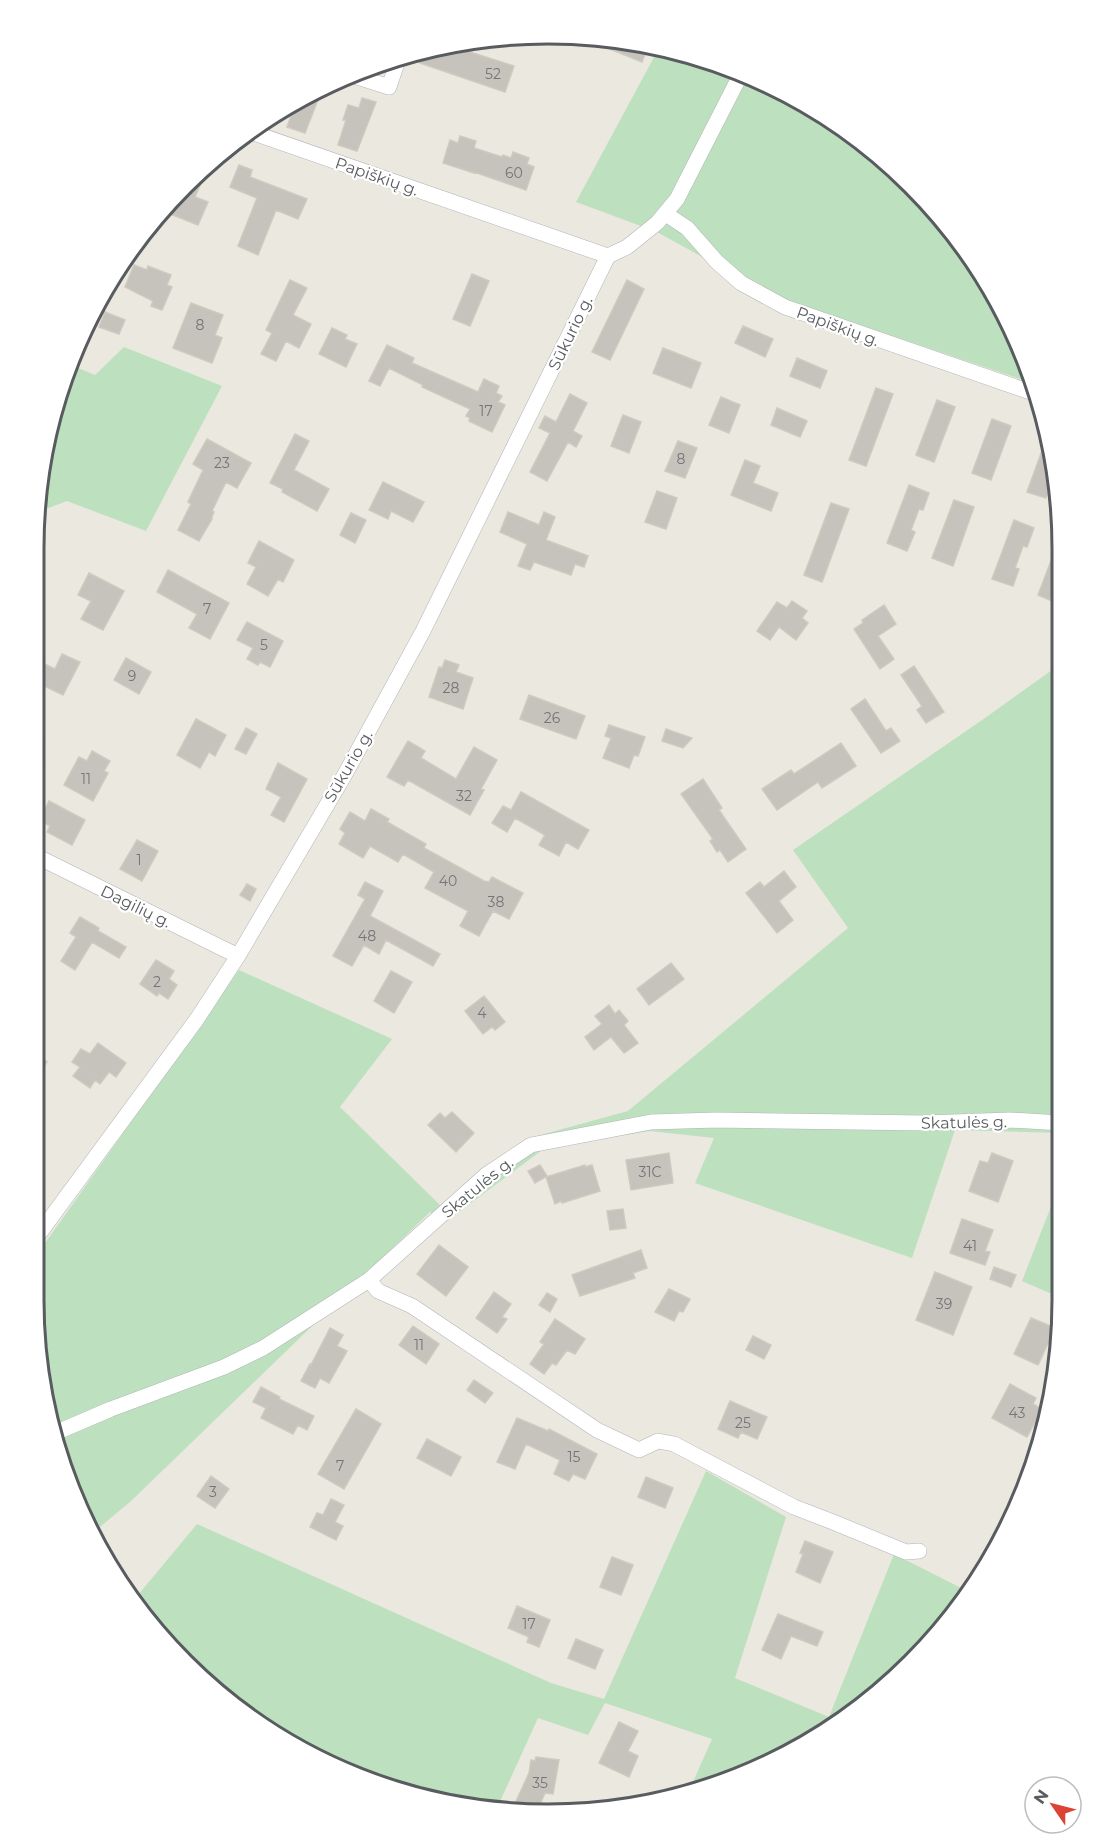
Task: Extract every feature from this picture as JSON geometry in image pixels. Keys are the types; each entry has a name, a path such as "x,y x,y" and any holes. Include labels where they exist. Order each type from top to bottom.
{"street":[{"path":"363,79 389,87 396,67"},
{"path":"608,256 627,247 666,214 677,199 737,81"},
{"name":"Papiškių g.","path":"258,135 608,256"},
{"name":"Papiškių g.","path":"666,214 687,228 717,262 741,283 785,307 1027,391"},
{"name":"Sūkurio g.","path":"44,1227 197,1019 238,956 344,776 423,632 608,256"},
{"name":"Dagilių g.","path":"44,860 238,956"},
{"name":"Skatulės g.","path":"61,1430 111,1409 224,1367 263,1348 369,1280 486,1175 531,1145 651,1122 716,1120 925,1124 1010,1120 1052,1122"},
{"path":"369,1280 378,1291 412,1306 597,1430 639,1450 658,1441 674,1444 794,1507 906,1552 919,1551"}],"green space":[{"path":"655,55 710,70 770,95 828,128 904,191 967,267 1000,325 1023,380 771,295 657,232 576,202"},
{"path":"124,347 222,386 146,531 67,501 46,509 53,449 70,385 77,368 95,375"},
{"path":"1052,670 1052,1133 955,1130 912,1258 695,1183 714,1138 650,1131 545,1148 444,1223 430,1212 130,1502 98,1528 70,1462 53,1398 45,1332 44,1245 239,970 392,1039 340,1107 442,1207 526,1139 628,1111 848,928 793,850"},
{"path":"1052,1204 1052,1294 1022,1281"},
{"path":"706,1471 786,1517 735,1678 829,1717 894,1554 961,1588 926,1632 880,1678 828,1719 770,1752 693,1782 712,1739 605,1703 588,1735 538,1718 500,1801 449,1794 385,1777 325,1752 295,1736 267,1719 215,1678 169,1632 139,1594 197,1524 551,1683 604,1699"}],"building":[{"path":"606,47 645,53 642,62"},
{"path":"465,51 514,66 505,92 420,63 421,60"},
{"path":"362,98 376,102 357,151 338,145 348,105 359,108"},
{"path":"318,99 305,133 287,127 292,113"},
{"path":"460,136 476,141 474,148 502,157 503,155 511,158 513,152 529,158 527,164 534,167 526,190 443,163 450,140 458,143"},
{"path":"239,165 252,170 250,177 307,199 298,219 276,210 258,255 238,246 257,198 230,187"},
{"path":"202,181 195,197 208,202 198,225 170,214"},
{"path":"134,265 147,270 148,266 171,275 167,285 172,287 162,310 151,306 153,301 125,287"},
{"path":"472,274 489,281 470,326 453,319"},
{"path":"290,280 307,288 293,315 311,324 299,348 286,341 276,361 261,354 272,333 266,330"},
{"path":"627,280 644,289 610,360 592,352"},
{"path":"191,303 223,315 215,335 222,338 212,363 173,348"},
{"path":"105,312 125,320 119,334 99,327"},
{"path":"743,326 773,339 765,357 735,343"},
{"path":"332,328 347,335 345,339 357,344 346,367 319,354"},
{"path":"387,345 414,358 412,363 478,392 484,379 499,386 496,393 502,396 498,402 505,405 492,432 469,421 470,418 466,416 470,409 422,387 423,385 389,368 380,386 369,381"},
{"path":"663,348 701,363 691,388 653,373"},
{"path":"797,358 827,371 820,388 790,376"},
{"path":"876,388 893,394 866,466 849,460"},
{"path":"570,394 587,403 573,431 582,436 576,447 568,442 547,481 530,472 550,433 539,428 545,416 556,422"},
{"path":"721,397 740,405 729,433 709,425"},
{"path":"937,400 955,407 934,462 916,455"},
{"path":"777,408 807,421 800,437 771,425"},
{"path":"623,415 641,422 629,453 611,446"},
{"path":"992,419 1011,426 991,480 972,473"},
{"path":"295,434 309,441 294,470 329,489 317,511 270,483"},
{"path":"207,439 251,463 237,488 226,482 212,511 214,512 212,519 199,541 178,530 191,504 188,502 203,470 193,464"},
{"path":"678,441 697,448 685,478 665,471"},
{"path":"1042,450 1048,492 1046,498 1027,492"},
{"path":"745,460 760,466 753,483 778,493 771,511 731,495"},
{"path":"383,482 424,502 413,522 391,511 388,519 369,510"},
{"path":"909,485 929,493 923,510 919,509 911,530 915,532 907,551 887,543"},
{"path":"657,491 677,498 666,529 645,522"},
{"path":"954,500 974,507 953,566 932,558"},
{"path":"831,503 849,509 822,582 804,575"},
{"path":"508,512 539,525 544,512 555,517 546,540 588,556 584,567 575,564 571,575 534,562 530,570 518,566 527,544 500,532"},
{"path":"351,513 366,520 355,543 340,535"},
{"path":"1014,520 1034,528 1027,547 1023,546 1015,568 1019,569 1013,586 992,579"},
{"path":"259,541 294,560 283,582 278,579 268,596 247,584 256,567 248,563"},
{"path":"1052,558 1052,601 1038,595"},
{"path":"168,570 229,603 210,639 189,628 197,614 157,592"},
{"path":"89,573 124,591 103,630 81,619 91,601 78,595"},
{"path":"792,601 807,611 802,618 808,623 796,640 779,627 770,640 757,631 777,602 787,608"},
{"path":"884,605 896,624 878,636 894,659 880,669 854,629 863,623 862,620"},
{"path":"247,622 283,641 270,667 260,662 258,665 247,659 253,648 237,640"},
{"path":"62,654 80,662 63,695 44,686 44,664 55,669"},
{"path":"126,658 151,672 139,694 114,680"},
{"path":"445,660 459,665 456,672 473,678 463,709 429,697 439,667 442,668"},
{"path":"914,666 944,712 926,723 917,710 922,706 901,675"},
{"path":"529,695 585,716 576,739 520,719"},
{"path":"865,699 886,731 891,728 900,741 881,753 851,709"},
{"path":"196,719 226,735 215,756 209,752 200,768 177,755"},
{"path":"609,725 645,737 638,756 634,755 629,768 603,758 611,738 605,736"},
{"path":"246,728 257,734 246,754 235,749"},
{"path":"666,729 692,738 683,748 662,741"},
{"path":"408,741 425,751 421,758 456,779 474,747 497,760 470,815 408,780 404,786 387,777"},
{"path":"841,743 856,766 822,788 818,782 777,810 762,789 791,770 794,774"},
{"path":"92,751 110,761 104,771 108,773 93,801 64,785 79,757 87,761"},
{"path":"278,763 307,779 284,822 271,815 281,797 266,789"},
{"path":"703,779 722,808 719,810 746,849 728,862 720,850 717,852 710,841 713,839 681,794"},
{"path":"521,792 589,830 578,849 566,842 559,856 539,845 545,835 515,818 507,832 492,823 503,806 511,810"},
{"path":"49,801 85,820 72,845 47,832 50,826 44,823 44,810"},
{"path":"371,809 389,819 387,822 426,844 424,848 484,881 489,882 492,877 523,893 509,919 493,911 479,936 460,926 468,911 425,888 434,872 403,854 398,862 370,846 363,858 339,844 345,833 340,829 350,812 365,821"},
{"path":"137,840 158,851 142,881 120,869"},
{"path":"784,871 796,887 779,901 793,920 777,933 746,893 760,882 764,887"},
{"path":"365,882 383,891 370,916 440,954 433,966 386,940 379,954 364,945 352,966 333,956 365,899 358,895"},
{"path":"247,884 256,889 250,901 240,895"},
{"path":"80,917 99,928 98,931 126,947 119,958 92,942 75,970 61,961 76,937 70,933"},
{"path":"156,960 174,971 169,979 177,985 168,999 159,993 157,996 140,984"},
{"path":"671,963 684,979 649,1005 637,989"},
{"path":"391,971 412,982 394,1013 374,1001"},
{"path":"484,996 505,1022 495,1030 492,1027 483,1034 465,1011"},
{"path":"609,1005 615,1014 619,1010 628,1021 624,1025 638,1043 624,1053 611,1037 594,1050 585,1037 602,1024 595,1016"},
{"path":"98,1043 126,1063 116,1077 109,1072 100,1084 95,1080 90,1088 73,1076 80,1067 72,1062 81,1049 90,1054"},
{"path":"452,1112 474,1133 456,1152 428,1125 440,1113 445,1118"},
{"path":"669,1153 673,1183 631,1190 626,1160"},
{"path":"992,1153 1013,1161 998,1202 969,1191 980,1161 988,1163"},
{"path":"540,1165 547,1176 535,1183 528,1171"},
{"path":"585,1165 585,1167 592,1165 600,1191 555,1204 546,1177"},
{"path":"623,1209 626,1228 610,1230 607,1211"},
{"path":"962,1219 993,1230 985,1251 990,1252 985,1265 950,1253"},
{"path":"439,1245 468,1267 446,1296 417,1274"},
{"path":"641,1250 647,1268 633,1273 635,1278 580,1296 572,1275"},
{"path":"994,1267 1016,1275 1011,1287 990,1279"},
{"path":"935,1272 972,1287 953,1335 916,1320"},
{"path":"669,1289 690,1299 683,1312 679,1311 674,1321 655,1312"},
{"path":"494,1292 511,1304 502,1317 507,1319 497,1333 476,1318"},
{"path":"547,1293 557,1299 550,1312 539,1305"},
{"path":"1031,1318 1050,1326 1049,1341 1038,1365 1014,1354"},
{"path":"555,1319 585,1339 575,1354 567,1350 556,1365 552,1363 544,1374 530,1364 544,1344 540,1342"},
{"path":"413,1326 439,1344 426,1364 399,1345"},
{"path":"330,1328 343,1335 337,1346 347,1351 329,1383 320,1378 315,1388 301,1381"},
{"path":"753,1336 771,1345 764,1359 746,1350"},
{"path":"474,1380 493,1393 485,1403 467,1390"},
{"path":"1010,1384 1036,1398 1033,1404 1040,1408 1037,1419 1027,1437 992,1418"},
{"path":"261,1387 280,1397 279,1399 314,1416 307,1430 298,1425 293,1434 261,1418 266,1408 253,1402"},
{"path":"730,1401 767,1417 757,1439 741,1432 738,1438 718,1429"},
{"path":"356,1409 381,1424 344,1489 318,1474"},
{"path":"517,1418 548,1431 549,1429 597,1454 585,1479 573,1474 569,1481 554,1474 560,1460 526,1444 515,1469 497,1462"},
{"path":"427,1439 461,1457 451,1476 417,1458"},
{"path":"211,1476 229,1489 215,1508 197,1496"},
{"path":"646,1477 673,1488 665,1508 638,1497"},
{"path":"331,1499 344,1505 335,1522 343,1526 336,1540 310,1527 317,1513 323,1515"},
{"path":"805,1541 833,1552 820,1583 796,1572"},
{"path":"612,1557 633,1565 621,1595 600,1587"},
{"path":"517,1606 550,1620 539,1647 527,1642 529,1637 508,1628"},
{"path":"778,1614 823,1632 817,1646 791,1636 781,1659 762,1650"},
{"path":"576,1639 603,1650 595,1669 568,1658"},
{"path":"619,1722 638,1731 628,1751 638,1756 629,1777 599,1763"},
{"path":"536,1757 559,1760 553,1794 545,1793 540,1804 516,1802 529,1773 531,1760 535,1761"}]}
